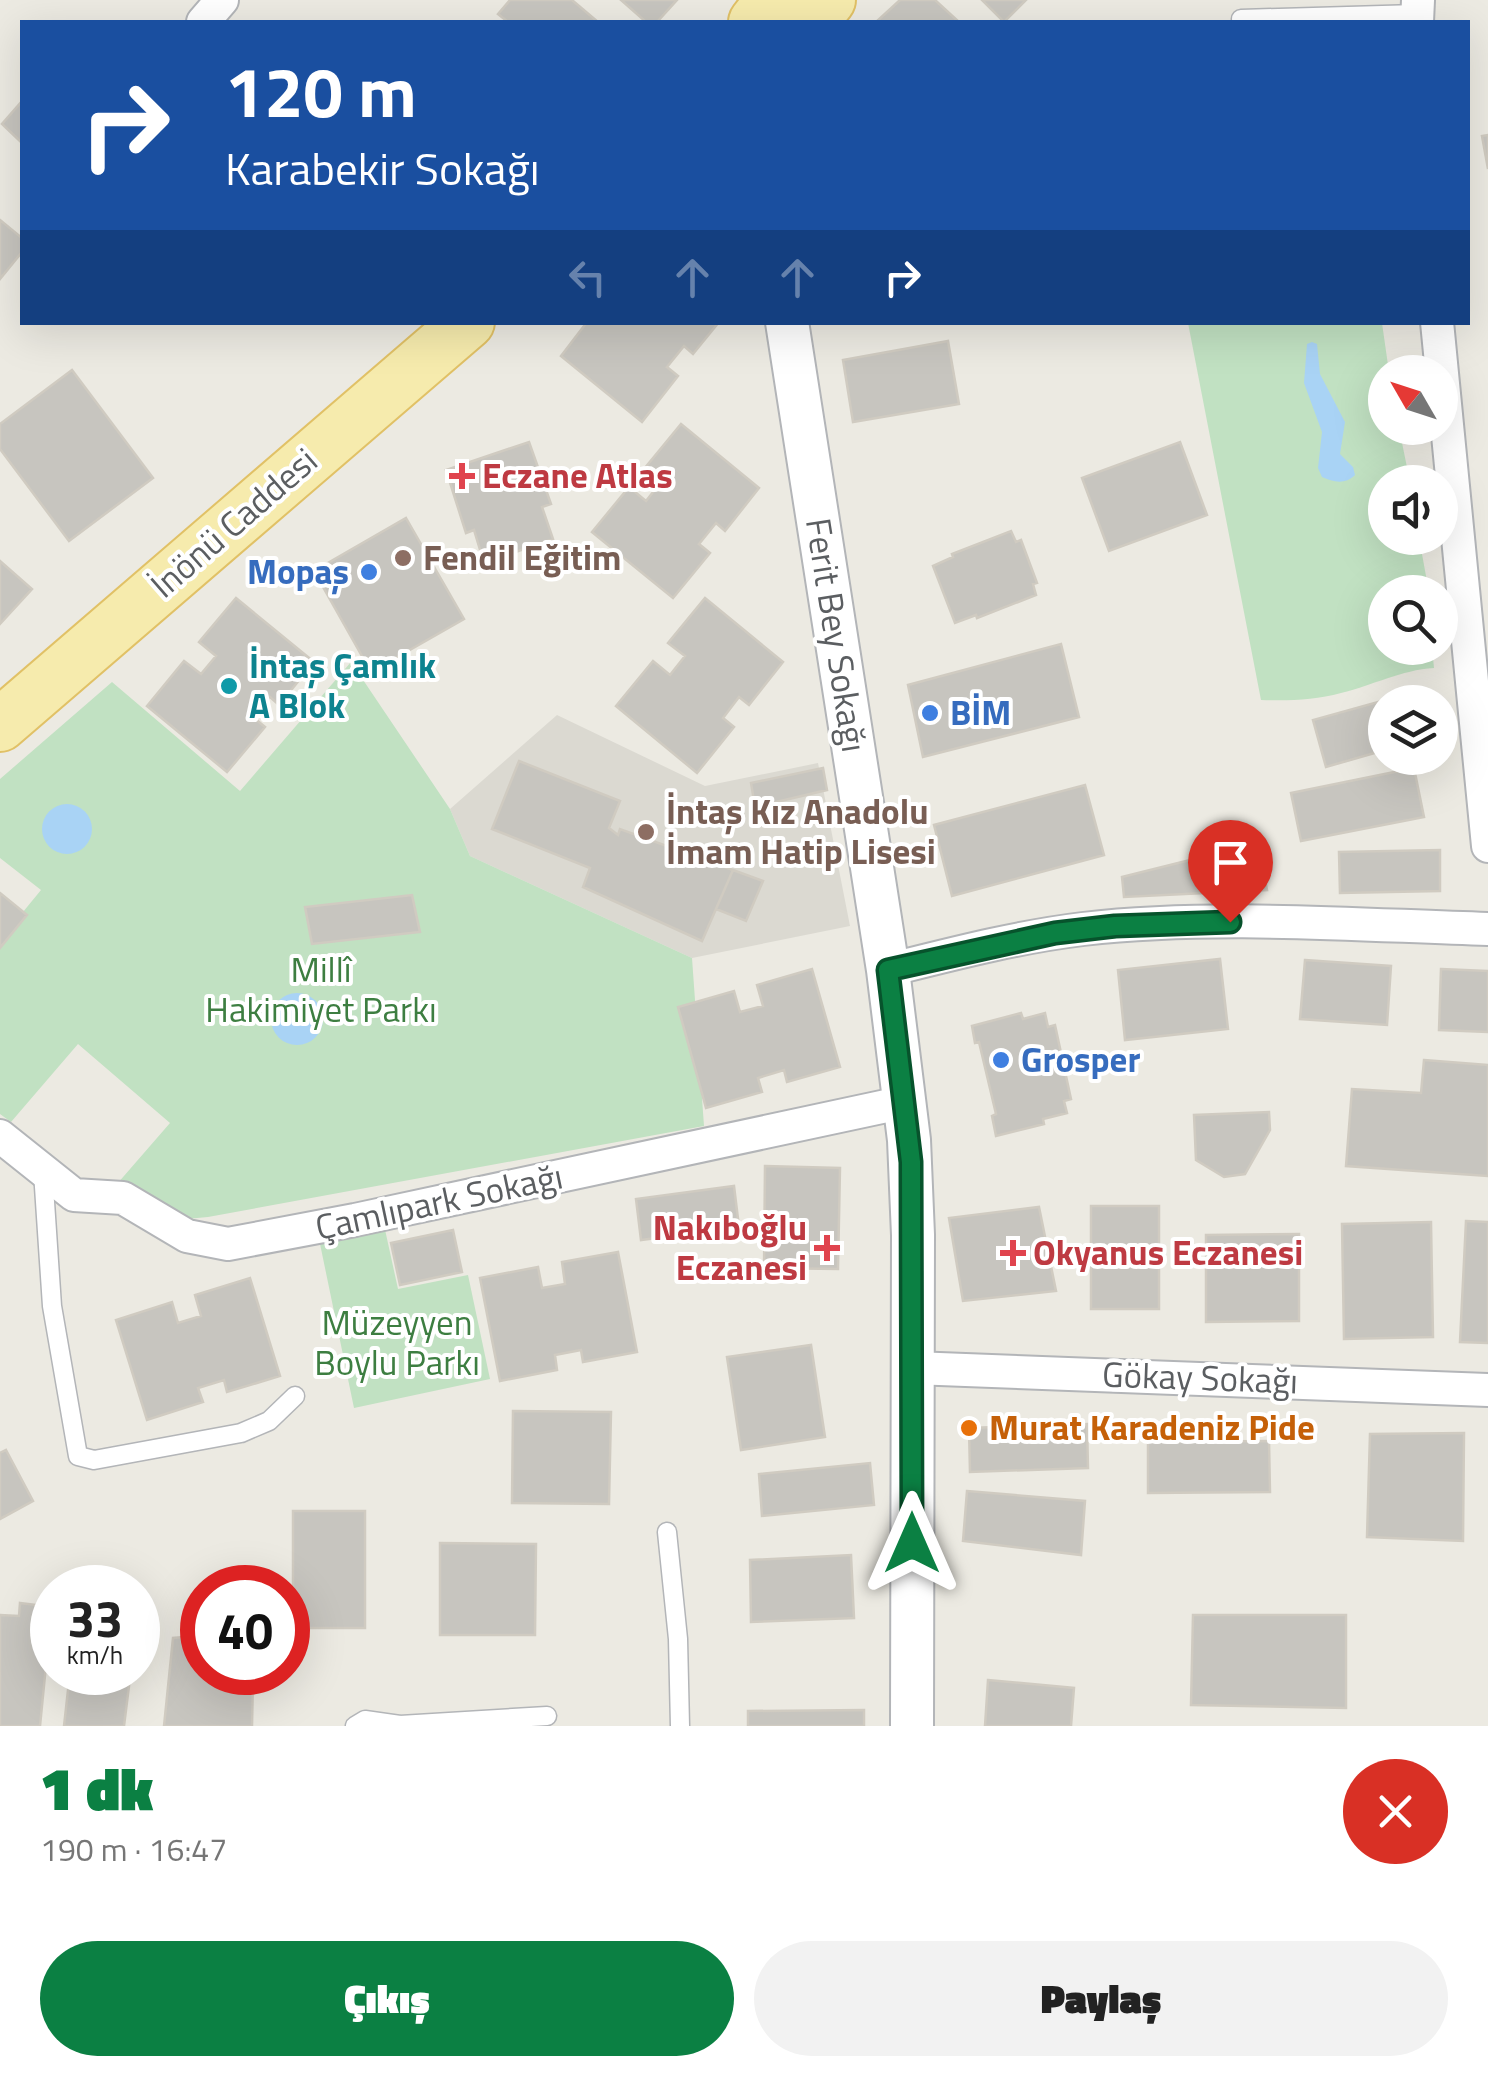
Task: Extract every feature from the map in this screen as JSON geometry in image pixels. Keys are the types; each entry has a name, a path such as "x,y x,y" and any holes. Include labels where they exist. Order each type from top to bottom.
{"main road":[{"path":"757,20 772,0"},
{"path":"813,20 829,0"},
{"name":"İnönü Caddesi","path":"0,725 465,325"}],"street":[{"path":"205,20 222,0"},
{"name":"Ferit Bey Sokağı","path":"787,325 905,1102 912,1187 912,1726"},
{"path":"1436,325 1488,846"},
{"path":"888,970 1055,933 1115,926 1230,922 1488,929"},
{"name":"Çamlıpark Sokağı","path":"0,1136 74,1195 123,1198 187,1236 228,1244 905,1102"},
{"name":"Gökay Sokağı","path":"912,1368 1488,1390"}],"lane":[{"path":"1240,19 1417,12"},
{"path":"42,1172 52,1306 78,1456 94,1460 242,1433 270,1421 295,1396"},
{"path":"666,1532 678,1639 680,1726"},
{"path":"355,1726 365,1720 400,1725 547,1716"}],"shaded area":[{"name":"İntaş Kız Anadolu İmam Hatip Lisesi","path":"557,715 705,786 818,763 850,926 692,958 470,856 450,809"}],"green space":[{"path":"1188,325 1382,325 1387,355 1368,355 1368,445 1402,445 1407,465 1368,465 1368,555 1422,555 1426,575 1368,575 1368,665 1434,668 1353,690 1292,700 1261,700"},
{"name":"Millî Hakimiyet Parkı","path":"351,662 450,809 470,856 692,958 704,1126 208,1217 165,1221 117,1184 170,1123 78,1044 11,1122 0,1114 0,940 41,890 0,858 0,779 112,682 240,791"},
{"name":"Müzeyyen Boylu Parkı","path":"384,1225 398,1289 468,1275 490,1379 354,1408 319,1239"}],"water":[{"path":"1307,344 1317,344 1320,374 1345,422 1340,454 1353,467 1355,475 1343,481 1322,477 1318,468 1322,432 1304,383"},
{"path":"67,804 84,812 92,829 84,846 67,854 50,846 42,829 50,812"},
{"path":"297,993 315,1001 323,1019 315,1037 297,1045 279,1037 271,1019 279,1001"}],"building":[{"path":"510,0 572,0 596,20 506,20 498,14"},
{"path":"621,0 677,0 659,20 644,20"},
{"path":"900,0 935,0 957,20 878,20"},
{"path":"982,0 1026,0 1006,20"},
{"path":"20,103 20,141 2,124"},
{"path":"1488,135 1488,169 1482,136"},
{"path":"0,220 20,236 20,254 0,279"},
{"path":"585,325 717,325 693,354 684,346 667,367 678,376 642,422 561,356"},
{"path":"948,341 959,404 853,422 843,360"},
{"path":"72,370 153,478 69,541 0,449 0,424"},
{"path":"681,424 759,488 725,531 716,523 699,544 710,553 673,598 592,532 629,487 646,501 661,482 644,469"},
{"path":"529,442 551,504 542,507 553,539 484,563 474,530 466,533 446,470"},
{"path":"1180,442 1207,515 1109,551 1082,478"},
{"path":"406,518 464,619 371,672 314,571"},
{"path":"1011,531 1016,542 1021,540 1037,583 1033,584 1036,595 955,623 933,566 953,557 952,554"},
{"path":"0,561 32,589 0,624"},
{"name":"İntaş Çamlık A Blok","path":"236,598 314,662 279,705 270,697 253,717 265,727 227,772 147,706 184,661 201,674 216,656 199,642"},
{"path":"705,598 783,662 749,705 739,697 723,718 734,727 697,773 616,706 653,661 670,675 685,656 668,643"},
{"path":"1061,644 1079,717 923,757 908,685"},
{"path":"1368,705 1368,755 1326,767 1313,720"},
{"path":"519,761 620,801 609,828 618,835 620,829 733,870 702,941 583,887 590,868 492,829"},
{"path":"823,768 827,790 755,807 751,783"},
{"path":"1380,775 1415,775 1424,817 1301,841 1291,793"},
{"path":"1085,785 1104,855 952,896 934,825"},
{"path":"1258,843 1267,890 1124,897 1122,877"},
{"path":"1440,850 1440,891 1340,893 1339,852"},
{"path":"733,870 763,881 746,921 716,909"},
{"path":"0,893 27,915 0,948"},
{"path":"412,895 420,932 312,944 305,907"},
{"path":"1220,959 1228,1029 1125,1040 1118,970"},
{"path":"1305,960 1391,966 1387,1025 1300,1019"},
{"path":"812,969 840,1067 787,1082 784,1070 758,1078 762,1092 706,1108 678,1007 734,991 740,1012 763,1006 757,985"},
{"path":"1441,969 1488,971 1488,1032 1439,1030"},
{"path":"1021,1013 1023,1019 1045,1013 1048,1027 1055,1025 1071,1099 1064,1101 1067,1113 1043,1119 1044,1124 996,1136 992,1116 996,1114 972,1026"},
{"path":"1424,1060 1488,1065 1488,1176 1346,1166 1352,1089 1421,1093"},
{"path":"1269,1112 1270,1130 1245,1174 1224,1177 1196,1160 1194,1115"},
{"path":"765,1166 840,1168 838,1269 764,1268"},
{"path":"734,1186 739,1227 641,1240 636,1199"},
{"path":"1091,1206 1159,1206 1159,1309 1091,1309"},
{"path":"1039,1207 1056,1291 963,1301 949,1218"},
{"path":"1466,1221 1488,1222 1488,1343 1460,1342"},
{"path":"1431,1222 1433,1337 1344,1339 1342,1224"},
{"path":"453,1230 462,1272 400,1285 391,1243"},
{"path":"1299,1234 1299,1321 1206,1322 1206,1235"},
{"path":"618,1252 637,1352 583,1362 581,1350 555,1355 557,1370 500,1381 480,1278 538,1267 542,1288 565,1284 562,1262"},
{"path":"250,1278 280,1376 227,1392 224,1380 198,1388 203,1402 147,1420 116,1320 172,1302 178,1323 201,1316 195,1295"},
{"path":"811,1345 825,1437 741,1450 727,1357"},
{"path":"513,1411 611,1412 609,1504 512,1503"},
{"path":"1087,1424 1088,1468 970,1472 969,1428"},
{"path":"1464,1433 1463,1541 1367,1537 1370,1434"},
{"path":"1269,1441 1270,1492 1148,1493 1148,1442"},
{"path":"6,1450 33,1501 0,1519 0,1453"},
{"path":"870,1463 874,1505 762,1516 759,1474"},
{"path":"967,1491 1085,1501 1081,1555 963,1541"},
{"path":"293,1511 365,1511 365,1628 310,1628 310,1565 293,1565"},
{"path":"440,1543 536,1544 535,1635 440,1635"},
{"path":"851,1555 854,1618 751,1622 750,1560"},
{"path":"20,1603 30,1604 30,1695 43,1695 40,1726 0,1726 0,1615 19,1616"},
{"path":"1193,1615 1346,1615 1346,1708 1191,1705"},
{"path":"180,1637 180,1695 253,1695 252,1726 164,1726 173,1638"},
{"path":"988,1680 1074,1688 1071,1726 985,1726"},
{"path":"67,1695 128,1695 124,1726 64,1726"},
{"path":"864,1710 864,1726 748,1726 748,1711"}],"place":[{"name":"Eczane Atlas","path":"462,476"},
{"name":"Fendil Eğitim","path":"403,558"},
{"name":"Mopaş","path":"369,572"},
{"name":"İntaş Çamlık A Blok","path":"229,686"},
{"name":"BİM","path":"930,713"},
{"name":"İntaş Kız Anadolu İmam Hatip Lisesi","path":"646,832"},
{"name":"Grosper","path":"1001,1060"},
{"name":"Nakıboğlu Eczanesi","path":"827,1248"},
{"name":"Okyanus Eczanesi","path":"1013,1253"},
{"name":"Murat Karadeniz Pide","path":"969,1428"}],"route":[{"path":"912,1543 911,1162 888,970 1055,933 1115,926 1230,922"}]}
